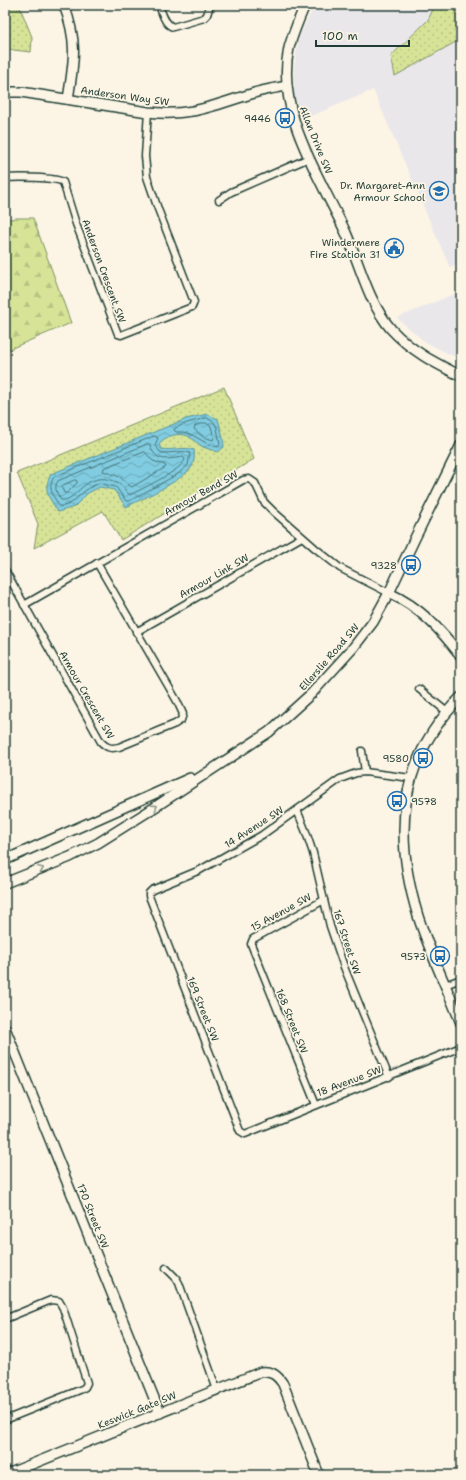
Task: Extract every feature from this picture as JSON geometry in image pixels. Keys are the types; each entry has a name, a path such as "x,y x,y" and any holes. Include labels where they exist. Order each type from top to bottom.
{"main road":[{"path":"64,5 73,34 74,45 74,64 68,99"},
{"name":"Allan Drive SW","path":"305,5 296,25 289,48 287,60 287,86 292,113 309,158 346,234 373,300 381,315 392,329 418,353 461,376"},
{"name":"Anderson Way SW","path":"5,92 21,92 168,114 191,112 214,107 252,93 287,86"},
{"name":"Ellerslie Road SW","path":"5,883 98,843 269,732 312,693 353,648 373,622 389,593 461,445"},
{"path":"389,593 400,598 422,613 440,629 461,656"},
{"path":"461,698 447,712 423,747 410,778 404,820 404,844 419,917 461,1024"},
{"name":"Ellerslie Road SW","path":"5,860 218,766"},
{"path":"5,865 61,841 77,829"},
{"name":"170 Street SW","path":"5,1028 160,1413"},
{"name":"Keswick Gate SW","path":"5,1475 261,1372 267,1371 277,1375 283,1384 319,1475"}],"street":[{"path":"159,5 166,22 169,26 173,27 204,18 207,15 210,5"},
{"name":"Anderson Crescent SW","path":"5,178 18,177 60,180 63,182 76,224 118,334 121,335 192,307 194,302 147,177 145,156 148,112"},
{"path":"219,200 231,192 309,158"},
{"name":"Armour Bend SW","path":"24,605 243,480 249,479 255,483 264,502 274,512 340,568 389,593"},
{"name":"Armour Link SW","path":"136,632 302,537"},
{"name":"Armour Crescent SW","path":"5,570 100,742 107,748 112,749 175,724 181,720 183,714 177,701 97,563"},
{"path":"419,689 447,712"},
{"path":"362,751 364,772"},
{"name":"14 Avenue SW","path":"149,893 152,890 200,870 262,835 340,779 356,773 364,772 410,778"},
{"name":"167 Street SW","path":"297,810 313,853 330,926 344,967 388,1077"},
{"name":"169 Street SW","path":"149,893 161,929 243,1132"},
{"name":"15 Avenue SW","path":"250,944 253,939 324,900"},
{"name":"168 Street SW","path":"250,944 316,1105"},
{"path":"445,984 461,979"},
{"name":"18 Avenue SW","path":"243,1132 388,1077 461,1047"},
{"path":"166,1268 179,1283 218,1390"},
{"path":"5,1319 52,1300 59,1301 63,1308 88,1383 82,1389 5,1420"}],"shaded area":[{"name":"Dr. Margaret-Ann Armour School","path":"315,5 461,5 461,263 450,268 373,90 302,120 294,95 294,67 299,36"},
{"path":"461,291 461,360 425,342 397,318"}],"green space":[{"path":"5,5 19,5 32,37 31,52 5,49"},
{"path":"435,5 449,5 457,10 461,19 461,39 395,76 391,56 428,20"},
{"path":"16,218 33,218 71,323 5,351 5,220"},
{"path":"224,387 254,459 121,540 103,511 34,548 38,524 17,473"}],"water":[{"path":"207,414 218,419 224,447 218,452 203,447 190,437 180,434 168,437 161,441 159,444 161,449 182,448 194,450 194,462 186,473 161,489 126,507 114,490 100,487 88,493 74,507 58,512 49,498 47,485 51,474 186,419"}],"place":[{"name":"9446","path":"285,118"},
{"name":"Dr. Margaret-Ann Armour School","path":"439,191"},
{"name":"Windermere Fire Station 31","path":"394,248"},
{"name":"9328","path":"411,565"},
{"name":"9580","path":"423,758"},
{"name":"9578","path":"397,801"},
{"name":"9573","path":"440,956"}]}
